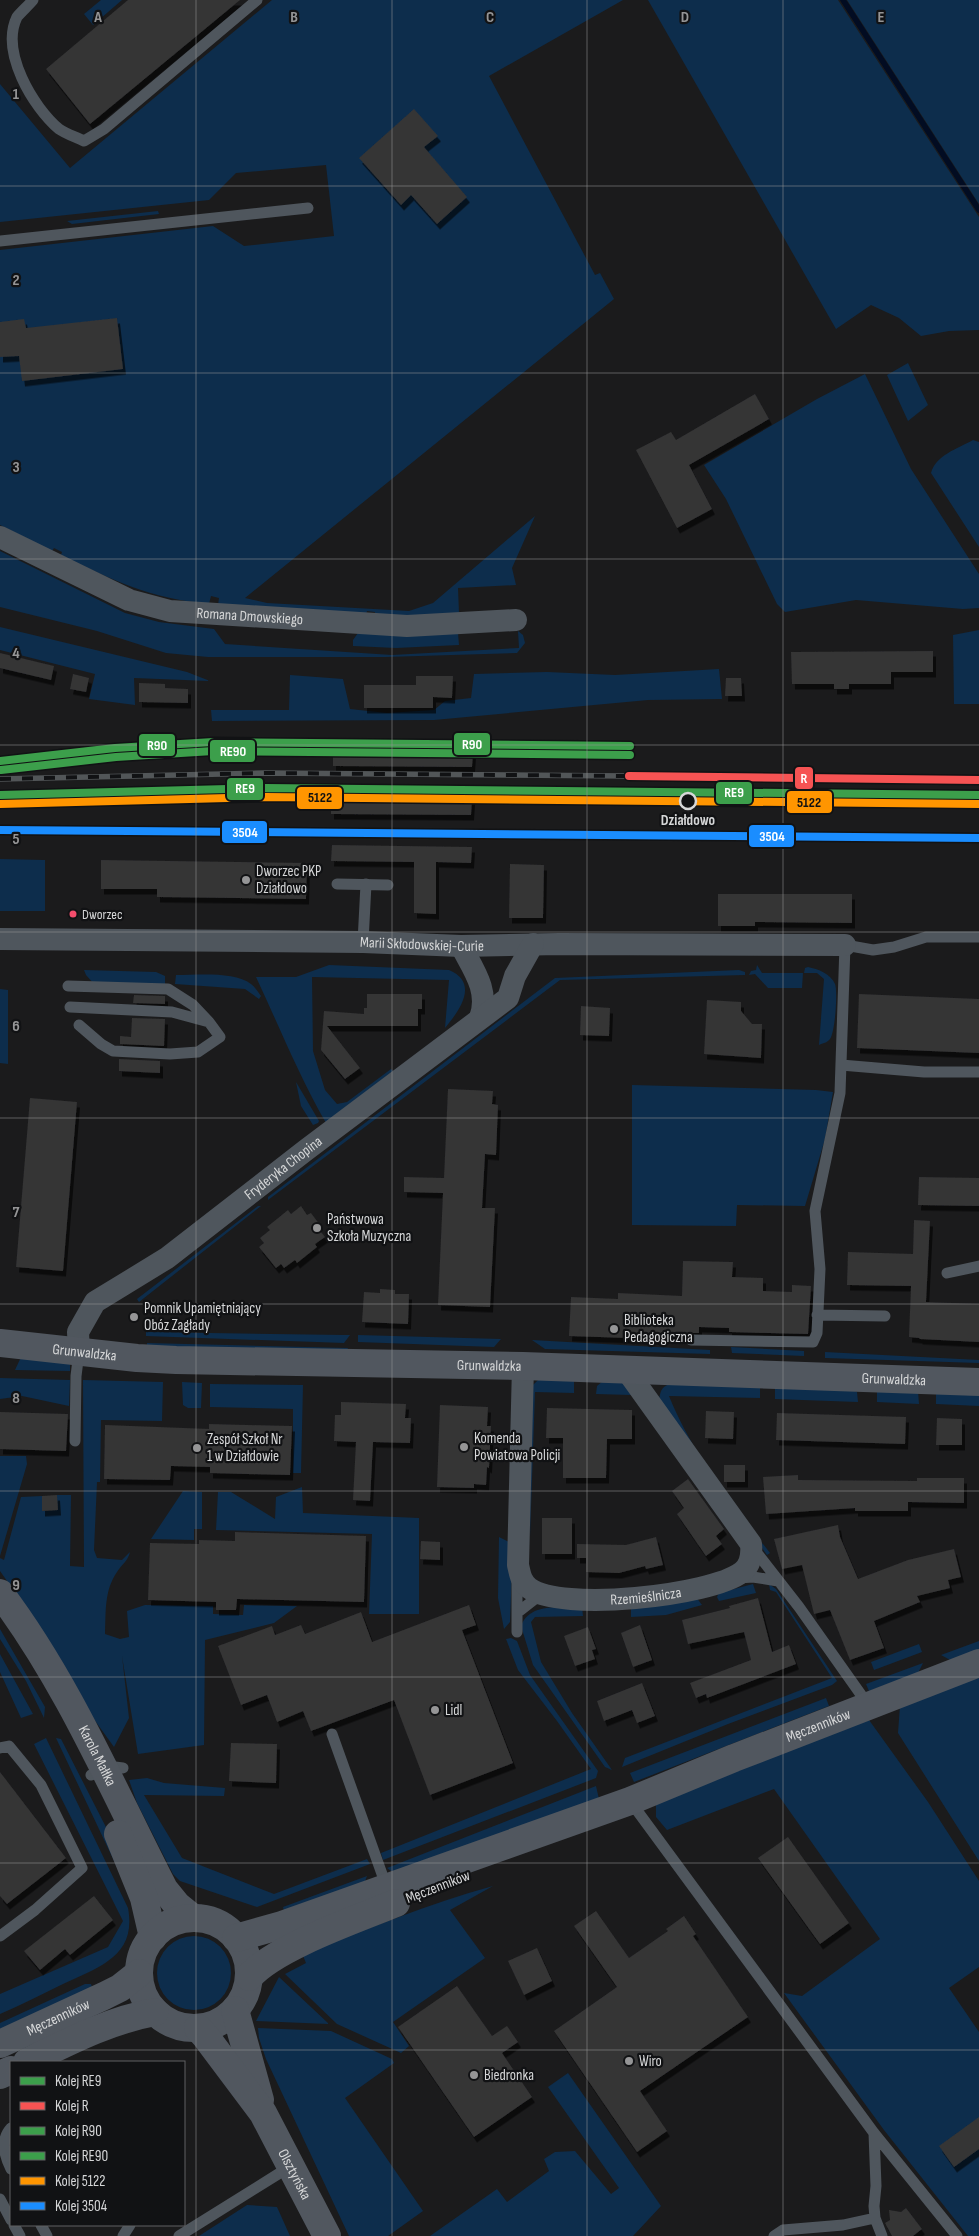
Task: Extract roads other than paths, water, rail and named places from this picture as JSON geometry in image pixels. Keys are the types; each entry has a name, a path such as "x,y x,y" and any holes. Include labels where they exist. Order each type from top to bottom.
{"main road":[{"name":"Grunwaldzka","path":"0,1343 176,1360 523,1366 979,1382"},
{"name":"Karola Małłka","path":"0,1593 31,1638 106,1771 164,1889 177,1905 192,1918"},
{"name":"Karola Małłka","path":"0,1621 53,1705 106,1771 144,1898 153,1936"},
{"name":"Męczenników","path":"236,1938 282,1925 630,1800 979,1663"},
{"name":"Męczenników","path":"249,1977 254,1970 290,1948 374,1912 499,1863 630,1800"},
{"path":"192,1918 212,1921 229,1931 236,1938 246,1956 249,1977 244,1994 234,2010 218,2023 198,2028 174,2025 155,2012 143,1994 139,1973 142,1953 153,1936 171,1923 192,1918"},
{"name":"Męczenników","path":"0,2044 120,1988 139,1973"},
{"name":"Olsztyńska","path":"234,2010 263,2114"},
{"name":"Męczenników","path":"29,2061 116,2022 133,2016 155,2012"},
{"name":"Olsztyńska","path":"198,2028 263,2114 327,2236"}],"street":[{"name":"Romana Dmowskiego","path":"0,537 129,600 170,611 407,626 516,620"},
{"name":"Marii Skłodowskiej-Curie","path":"0,939 363,942 461,946 533,944 845,945"},
{"name":"Fryderyka Chopina","path":"79,1352 89,1332 88,1316 95,1302 167,1258 508,998 515,976 533,944"},
{"path":"461,946 480,981 484,1005 480,1018"},
{"path":"480,981 498,946"},
{"path":"498,946 515,976"},
{"path":"523,1366 518,1565 523,1582 540,1595"},
{"path":"627,1371 751,1544"},
{"name":"Rzemieślnicza","path":"540,1595 582,1600 660,1596 730,1579 743,1572 752,1552 751,1544"}],"lane":[{"path":"33,0 16,18 10,40 15,69 35,104 60,130 84,141 104,130 257,0"},
{"path":"0,241 308,208"},
{"path":"337,884 388,885"},
{"path":"363,942 366,884"},
{"path":"691,1340 813,1342 816,1333 820,1269 815,1211 840,1093 845,945 873,950 894,947 926,938 979,937"},
{"path":"68,986 168,989 193,1005 220,1037 198,1052 170,1054 113,1050 101,1044 79,1025"},
{"path":"70,1007 172,1012 209,1022"},
{"path":"841,1065 924,1072 979,1072"},
{"path":"947,1273 979,1266"},
{"path":"817,1314 885,1316"},
{"path":"75,1441 76,1376 79,1352"},
{"path":"751,1544 869,1706"},
{"path":"517,1632 518,1565"},
{"path":"730,1579 778,1580"},
{"path":"517,1613 540,1595"},
{"path":"332,1734 387,1888 386,1900 374,1912"},
{"path":"0,1748 9,1746 41,1786 82,1868 35,1910 0,1936"},
{"path":"630,1800 874,2133 958,2236"},
{"path":"10,2129 3,2136 1,2142 2,2152 10,2167"},
{"path":"874,2133 875,2218 882,2236"},
{"path":"178,2236 291,2166"},
{"path":"0,2199 10,2218"},
{"path":"774,2236 783,2230 843,2225 875,2218"}],"waterway":[{"path":"843,0 979,210"}],"railway":[{"path":"0,779 264,773 629,776"}],"rail line":[{"name":"R90","path":"0,761 115,748 213,742 630,746"},
{"name":"RE90","path":"1,770 116,757 213,751 630,755"},
{"name":"R","path":"629,776 979,780"},
{"name":"RE9","path":"0,795 266,788 979,795"},
{"name":"5122","path":"0,804 266,797 979,804"},
{"name":"3504","path":"0,830 979,838"}],"place":[{"name":"Działdowo","path":"688,801"},
{"name":"Dworzec PKP Działdowo","path":"246,880"},
{"name":"Dworzec","path":"73,914"},
{"name":"Państwowa Szkoła Muzyczna","path":"317,1228"},
{"name":"Pomnik Upamiętniający Obóz Zagłady","path":"134,1317"},
{"name":"Biblioteka Pedagogiczna","path":"614,1329"},
{"name":"Komenda Powiatowa Policji","path":"464,1447"},
{"name":"Zespół Szkoł Nr 1 w Działdowie","path":"197,1448"},
{"name":"Lidl","path":"435,1710"},
{"name":"Wiro","path":"629,2061"},
{"name":"Biedronka","path":"474,2075"}]}
